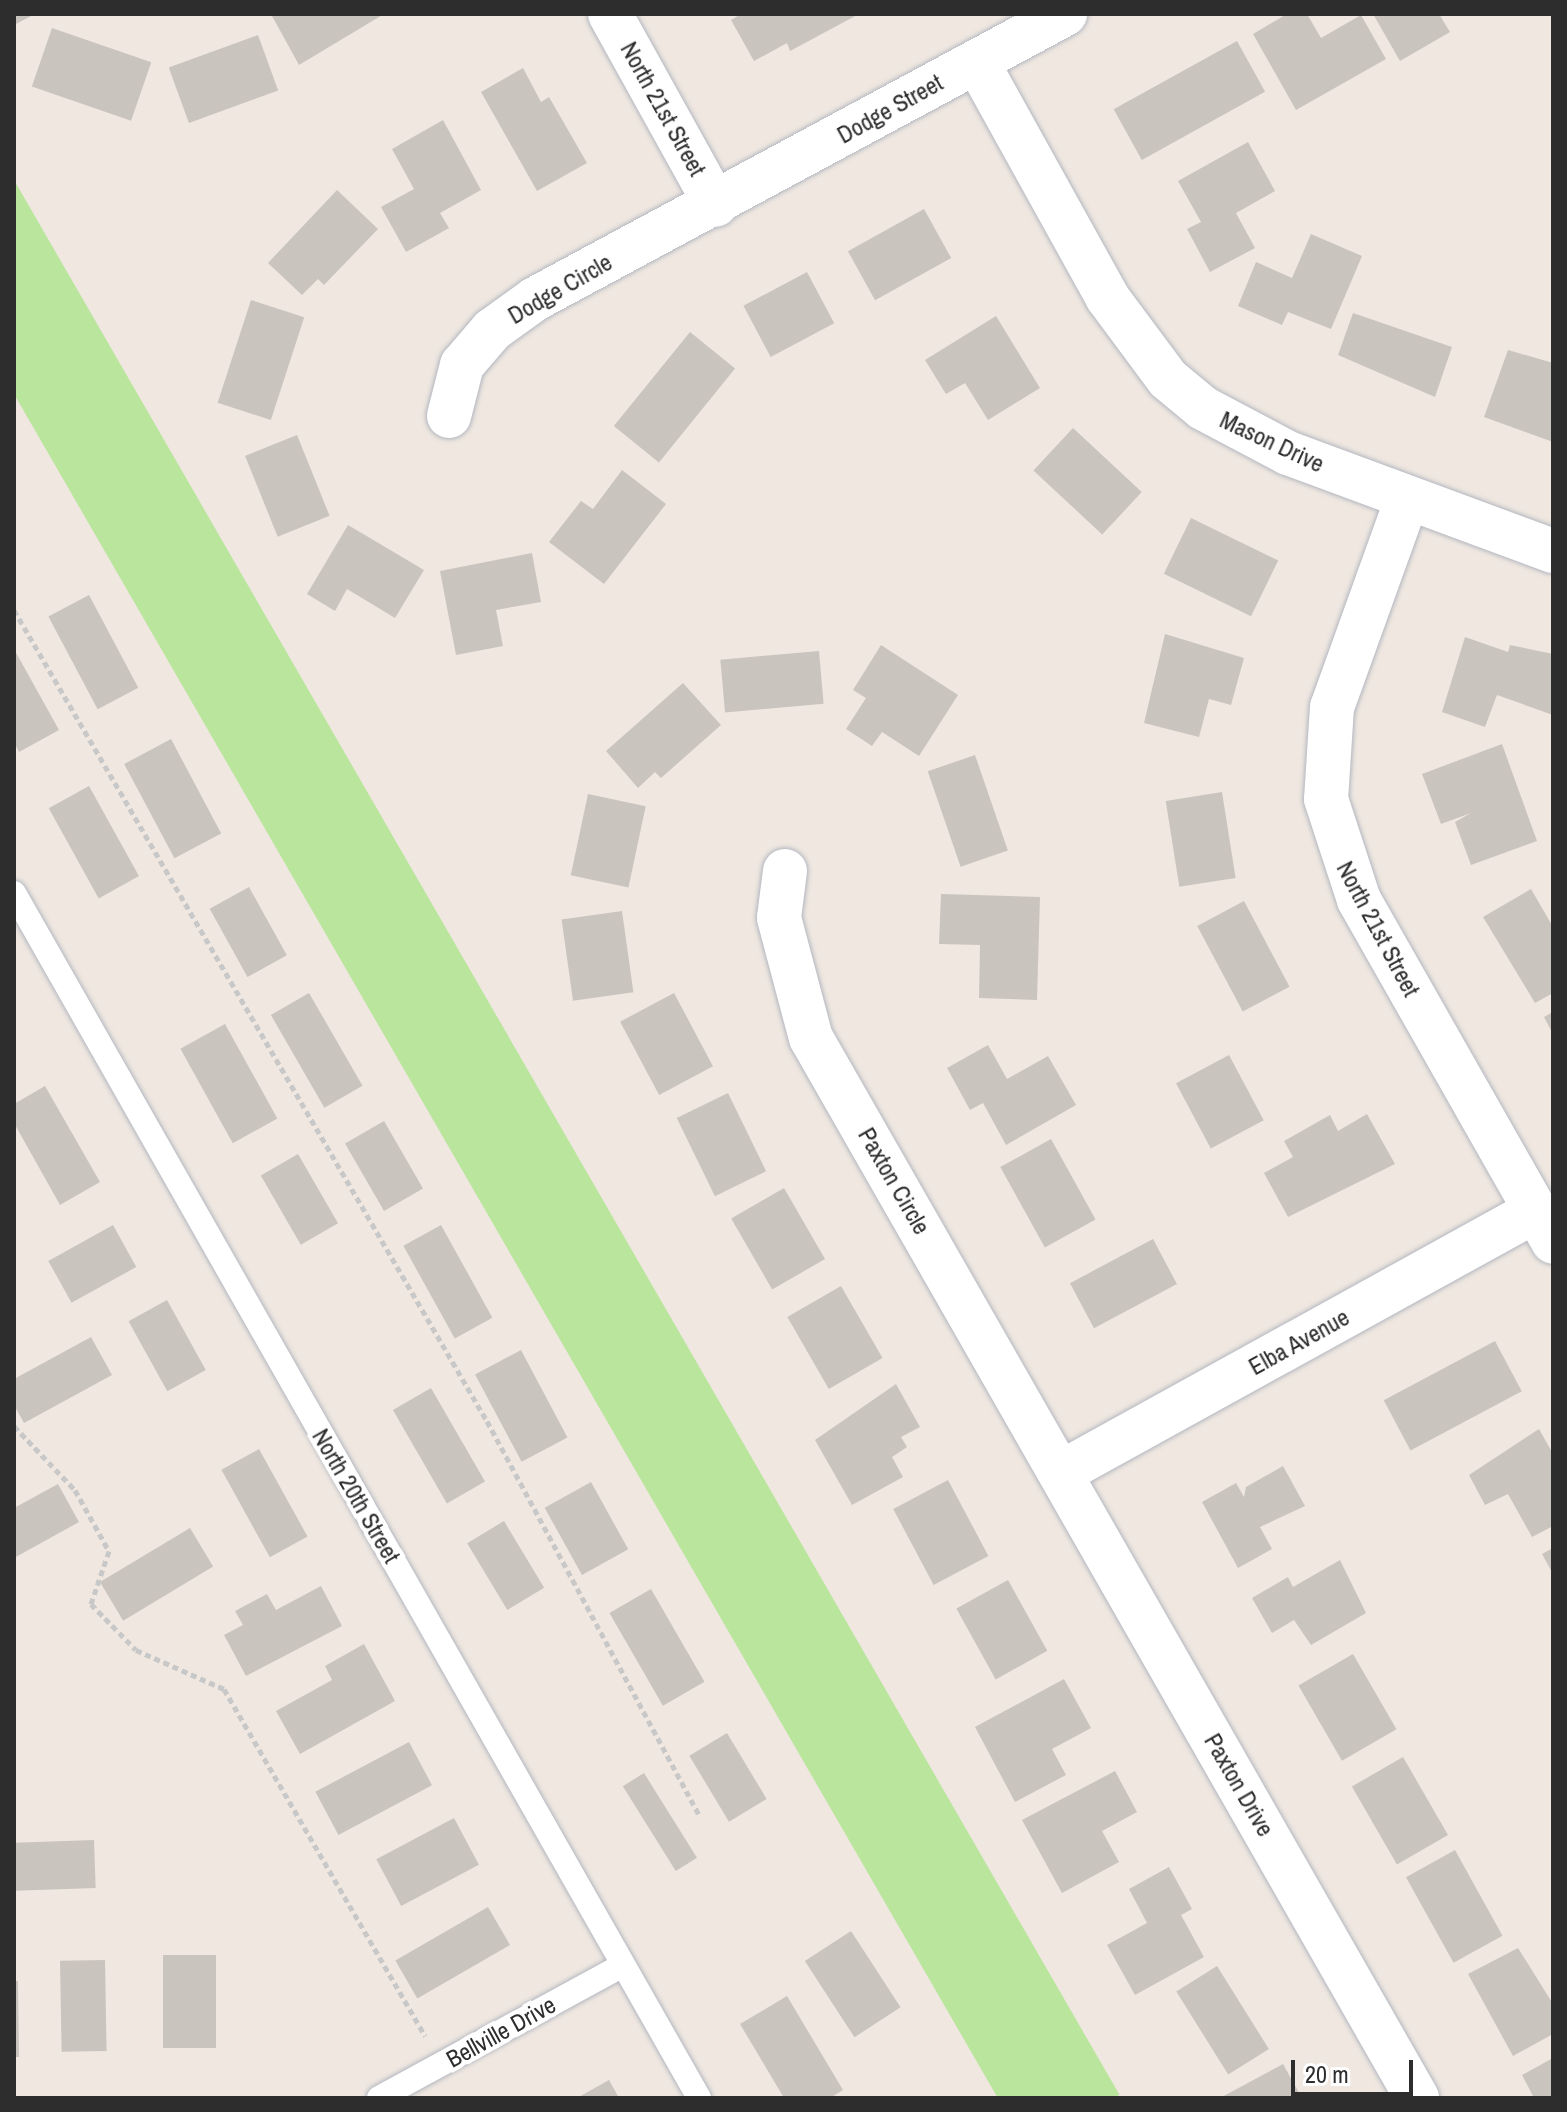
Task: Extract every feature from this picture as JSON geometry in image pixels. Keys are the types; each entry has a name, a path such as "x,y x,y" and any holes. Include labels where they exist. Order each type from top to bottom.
{"street":[{"name":"North 21st Street","path":"610,14 716,205"},
{"name":"Dodge Street","path":"716,205 1065,14"},
{"name":"Mason Drive","path":"977,62 1107,297 1168,379 1244,433 1407,499 1553,551"},
{"name":"Dodge Circle","path":"449,416 462,365 492,330 535,299 716,205"},
{"name":"North 21st Street","path":"1407,499 1332,707 1326,799 1359,900 1544,1227"},
{"name":"Paxton Circle","path":"785,871 779,918 811,1038 1062,1472"},
{"name":"Elba Avenue","path":"1062,1472 1544,1227"},
{"name":"Paxton Drive","path":"1062,1472 1417,2098"}],"lane":[{"name":"North 20th Street","path":"14,893 699,2098"},
{"name":"Bellville Drive","path":"379,2098 623,1965"}],"path":[{"path":"14,610 487,1421 700,1816"},
{"path":"14,1426 75,1490 109,1551 91,1604 136,1650 224,1689 442,2065"}],"green space":[{"path":"14,180 1120,2095 1114,2098 998,2098 14,394"}],"building":[{"path":"14,14 35,14 14,25"},
{"path":"274,14 384,14 299,65 272,16"},
{"path":"741,14 859,14 790,51 787,43 754,61 731,20"},
{"path":"1287,14 1307,14 1321,38 1361,15 1386,59 1296,110 1253,34"},
{"path":"1373,14 1439,14 1450,32 1400,61"},
{"path":"52,28 151,62 131,121 32,87"},
{"path":"258,35 278,90 189,123 169,67"},
{"path":"1237,41 1265,92 1142,160 1114,109"},
{"path":"523,68 541,102 549,97 587,163 537,191 481,92"},
{"path":"443,120 481,190 440,213 449,228 406,252 381,207 414,189 392,149"},
{"path":"1248,142 1275,191 1236,213 1255,248 1210,272 1187,229 1201,222 1178,181"},
{"path":"337,190 378,229 324,285 318,279 302,295 268,263"},
{"path":"924,209 951,258 875,300 848,251"},
{"path":"1311,234 1362,256 1331,329 1288,312 1282,325 1238,306 1256,262 1292,278"},
{"path":"807,272 834,323 771,357 743,306"},
{"path":"251,300 304,317 271,420 218,403"},
{"path":"1353,313 1452,347 1435,397 1338,355"},
{"path":"996,316 1040,388 988,420 965,383 946,394 925,360"},
{"path":"690,332 735,369 659,463 614,426"},
{"path":"1508,350 1553,363 1553,442 1484,417"},
{"path":"1073,428 1142,492 1102,535 1033,470"},
{"path":"297,435 330,516 278,537 245,456"},
{"path":"622,470 666,504 604,584 549,542 581,501 593,509"},
{"path":"1191,518 1278,561 1251,616 1164,574"},
{"path":"348,525 424,570 395,618 347,589 335,611 307,594"},
{"path":"532,553 541,602 496,610 503,646 456,655 440,571"},
{"path":"89,595 138,688 98,709 48,617"},
{"path":"1165,634 1244,658 1231,705 1209,699 1199,737 1144,723"},
{"path":"1465,637 1508,652 1510,645 1553,654 1553,715 1497,695 1485,727 1442,712"},
{"path":"881,645 958,695 919,756 882,732 872,746 846,729 866,698 853,690"},
{"path":"14,649 59,730 19,752 14,742"},
{"path":"819,651 824,704 725,712 720,660"},
{"path":"683,683 721,725 661,778 655,772 638,788 606,751"},
{"path":"171,739 221,833 174,858 124,764"},
{"path":"1502,744 1537,841 1471,865 1455,822 1471,813 1441,824 1422,774"},
{"path":"975,755 1008,850 961,867 928,771"},
{"path":"89,786 139,876 99,898 49,808"},
{"path":"1222,792 1236,878 1179,887 1166,801"},
{"path":"588,794 646,806 628,887 571,875"},
{"path":"249,887 287,955 247,977 210,909"},
{"path":"1531,889 1553,927 1553,993 1535,1003 1483,917"},
{"path":"941,894 1040,897 1037,1000 979,998 980,945 939,944"},
{"path":"1244,901 1290,987 1243,1012 1197,926"},
{"path":"622,911 633,992 573,1001 562,919"},
{"path":"309,993 362,1086 324,1108 271,1015"},
{"path":"674,993 713,1066 659,1095 620,1022"},
{"path":"1553,1012 1553,1034 1544,1017"},
{"path":"225,1024 277,1118 233,1143 180,1049"},
{"path":"988,1045 1007,1079 1048,1056 1076,1105 1006,1145 983,1103 970,1110 947,1068"},
{"path":"1229,1055 1264,1120 1211,1149 1176,1083"},
{"path":"45,1086 100,1182 60,1205 14,1123 14,1104"},
{"path":"728,1093 766,1171 715,1196 677,1118"},
{"path":"1367,1114 1395,1164 1288,1217 1264,1173 1293,1157 1284,1141 1330,1115 1338,1131"},
{"path":"384,1121 423,1189 384,1211 345,1144"},
{"path":"1051,1139 1096,1219 1045,1248 1000,1167"},
{"path":"298,1154 338,1223 301,1245 261,1176"},
{"path":"784,1188 825,1259 772,1290 731,1218"},
{"path":"113,1225 136,1267 72,1303 48,1261"},
{"path":"441,1225 492,1318 455,1339 403,1246"},
{"path":"1153,1239 1177,1284 1094,1328 1070,1283"},
{"path":"841,1286 883,1358 829,1389 787,1317"},
{"path":"167,1300 206,1370 167,1391 129,1321"},
{"path":"91,1337 112,1375 24,1423 14,1405 14,1379"},
{"path":"1495,1341 1522,1391 1411,1450 1384,1400"},
{"path":"521,1350 567,1437 522,1462 475,1374"},
{"path":"896,1384 920,1427 901,1437 907,1447 892,1457 903,1477 852,1505 815,1440"},
{"path":"431,1388 485,1482 447,1504 393,1410"},
{"path":"1539,1429 1553,1454 1553,1526 1532,1537 1508,1494 1485,1505 1469,1475"},
{"path":"259,1449 307,1536 270,1557 221,1470"},
{"path":"1283,1466 1305,1506 1260,1527 1272,1549 1238,1568 1202,1502 1236,1483 1244,1497 1246,1487"},
{"path":"948,1480 988,1556 934,1585 893,1509"},
{"path":"591,1482 628,1549 582,1575 545,1508"},
{"path":"58,1484 79,1522 14,1558 14,1508"},
{"path":"504,1521 544,1588 507,1610 467,1543"},
{"path":"190,1528 213,1567 123,1621 100,1582"},
{"path":"1553,1548 1553,1574 1542,1554"},
{"path":"1340,1560 1366,1613 1311,1645 1294,1620 1272,1633 1252,1598 1288,1577 1293,1587"},
{"path":"1008,1580 1047,1651 996,1679 956,1609"},
{"path":"321,1586 342,1626 246,1676 224,1635 243,1625 235,1611 267,1594 276,1610"},
{"path":"651,1589 704,1682 663,1706 609,1613"},
{"path":"364,1644 395,1701 300,1754 276,1711 332,1680 325,1666"},
{"path":"1353,1654 1396,1729 1342,1761 1298,1686"},
{"path":"1064,1679 1091,1728 1052,1749 1066,1775 1015,1802 975,1727"},
{"path":"727,1733 767,1799 729,1822 689,1756"},
{"path":"409,1742 432,1785 338,1835 315,1792"},
{"path":"1403,1757 1448,1835 1397,1864 1352,1786"},
{"path":"1115,1771 1137,1812 1102,1831 1119,1862 1062,1893 1022,1820"},
{"path":"644,1773 697,1858 676,1871 623,1786"},
{"path":"454,1818 479,1865 401,1906 376,1859"},
{"path":"94,1840 96,1888 16,1891 14,1843"},
{"path":"1455,1850 1503,1936 1454,1963 1406,1877"},
{"path":"1169,1867 1192,1909 1181,1915 1204,1957 1135,1995 1107,1945 1147,1923 1129,1889"},
{"path":"488,1907 510,1945 417,1999 395,1961"},
{"path":"851,1931 901,2007 854,2037 805,1961"},
{"path":"1518,1948 1553,2004 1553,2034 1513,2056 1468,1974"},
{"path":"163,1955 216,1955 216,2048 163,2048"},
{"path":"105,1960 107,2051 62,2052 60,1961"},
{"path":"1217,1966 1269,2049 1228,2075 1176,1991"},
{"path":"14,1981 18,1981 19,2057 14,2057"},
{"path":"787,1996 843,2090 830,2098 784,2098 740,2024"},
{"path":"1553,2058 1553,2098 1534,2098 1522,2075"},
{"path":"1283,2064 1302,2098 1220,2098"},
{"path":"609,2080 619,2098 577,2098"}]}
